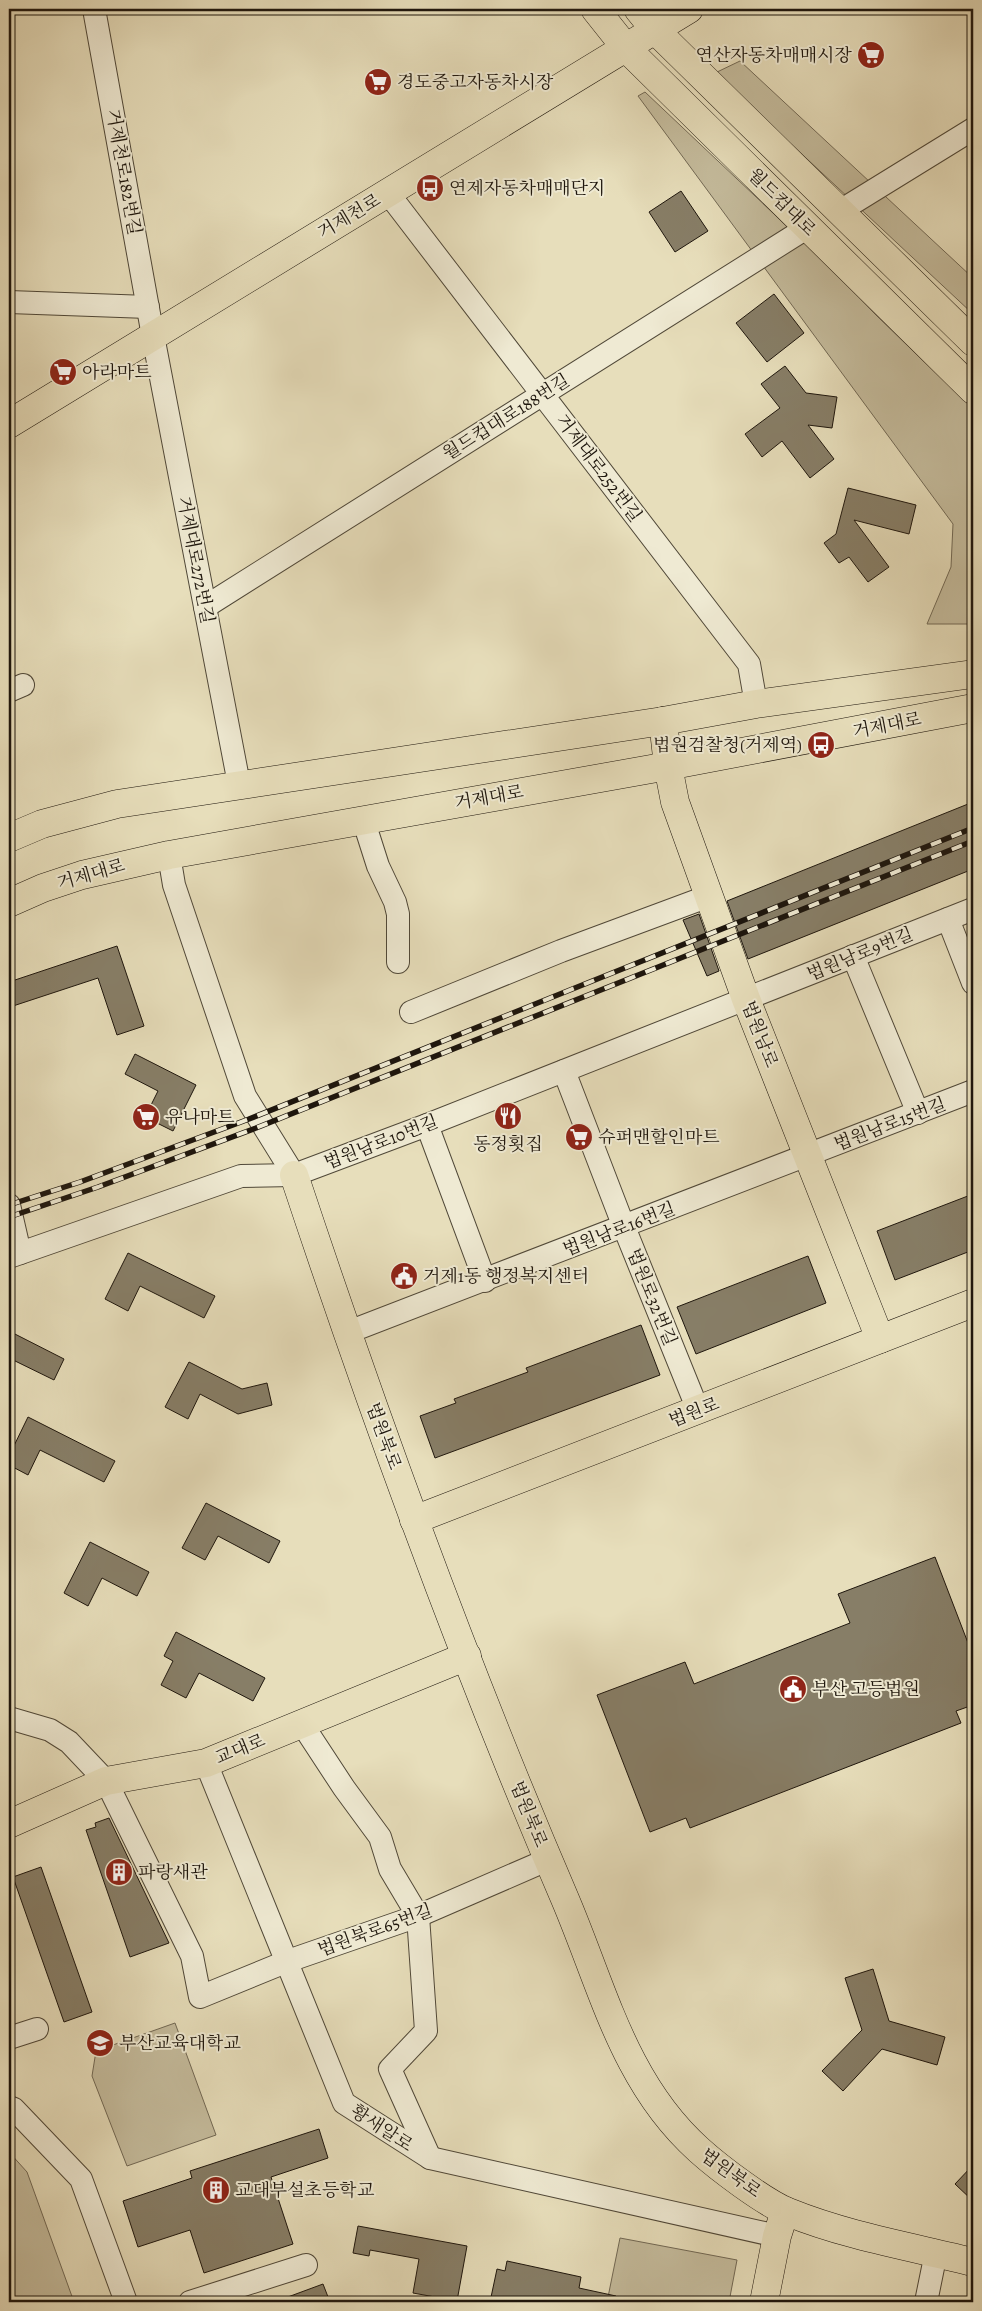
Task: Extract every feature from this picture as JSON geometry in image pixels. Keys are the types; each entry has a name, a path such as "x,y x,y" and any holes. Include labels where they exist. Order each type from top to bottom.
{"main road":[{"name":"월드컵대로","path":"595,9 626,48 973,390"},
{"name":"월드컵대로","path":"638,9 655,30 973,342"},
{"name":"거제천로","path":"9,424 690,9"},
{"name":"거제대로","path":"9,838 42,824 108,806 239,784 663,721 756,704 973,674"},
{"name":"거제대로","path":"9,903 42,888 82,875 168,855 668,766 973,708"},
{"name":"법원남로","path":"663,721 668,766 675,802 746,999 880,1339"},
{"name":"법원북로","path":"294,1175 346,1333 414,1520 467,1656 629,2059 661,2111 698,2150 737,2180 781,2224 837,2228 973,2262"},
{"name":"법원로","path":"414,1520 973,1303"},
{"name":"교대로","path":"9,1824 106,1781 206,1763 467,1656"},
{"path":"764,2302 781,2224"}],"street":[{"name":"거제천로182번길","path":"94,9 154,336"},
{"path":"840,211 973,129"},
{"name":"거제대로252번길","path":"388,193 749,664 756,704"},
{"name":"월드컵대로188번길","path":"205,607 808,227"},
{"path":"9,302 148,307"},
{"name":"거제대로272번길","path":"154,336 239,784"},
{"path":"363,819 378,866 395,902 398,914 398,962"},
{"path":"168,855 174,885 245,1096 294,1175"},
{"path":"411,1012 561,951 709,896"},
{"name":"법원남로9번길","path":"746,999 973,909"},
{"path":"948,919 973,983"},
{"path":"853,956 918,1113"},
{"name":"법원남로10번길","path":"15,1255 241,1176 294,1175 427,1125 746,999"},
{"name":"법원로32번길","path":"564,1071 624,1227 698,1410"},
{"name":"법원남로15번길","path":"807,1156 973,1091"},
{"path":"427,1125 485,1281"},
{"name":"법원남로16번길","path":"346,1333 807,1156"},
{"path":"9,1205 15,1255"},
{"path":"9,1718 50,1730 69,1742 106,1781"},
{"path":"302,1724 344,1788 380,1837 390,1869 418,1916 426,2031 390,2069 430,2158"},
{"name":"황새알로","path":"206,1763 288,1961 344,2103 430,2158 781,2224"},
{"name":"법원북로65번길","path":"106,1781 192,1956 200,1997 288,1961 418,1916 548,1860"},
{"path":"9,2038 37,2029"},
{"path":"9,2107 14,2109 81,2179 126,2302"},
{"path":"926,2302 936,2253"},
{"path":"190,2302 306,2265"}],"shaded area":[{"path":"740,61 973,278 973,314 715,73"},
{"path":"645,92 828,265 876,315 973,409 973,624 927,624 951,567 953,524 638,96"},
{"path":"175,2023 216,2135 127,2166 92,2076 96,2051"},
{"path":"9,2152 27,2172 74,2302 9,2302"},
{"path":"620,2238 737,2260 729,2302 607,2302"}],"building":[{"path":"681,191 708,231 675,252 649,212"},
{"path":"774,294 804,333 767,362 736,323"},
{"path":"785,366 806,393 837,397 832,428 808,425 834,459 810,478 782,441 762,457 745,434 780,408 761,384"},
{"path":"848,488 916,505 909,534 854,520 889,567 868,582 849,557 839,563 824,543 836,534"},
{"path":"973,802 973,869 748,959 727,901"},
{"path":"699,914 719,971 707,976 683,920"},
{"path":"117,946 144,1026 117,1035 98,978 13,1006 9,993 9,982"},
{"path":"135,1054 196,1085 173,1131 145,1117 158,1091 125,1074"},
{"path":"973,1194 973,1250 895,1280 877,1231"},
{"path":"128,1253 215,1296 204,1318 140,1286 128,1311 105,1299"},
{"path":"808,1256 826,1303 696,1354 677,1307"},
{"path":"641,1325 660,1375 435,1458 420,1416 456,1403 454,1399 528,1372 526,1368"},
{"path":"9,1331 64,1359 54,1380 9,1358"},
{"path":"189,1362 242,1389 267,1383 272,1405 238,1414 200,1394 188,1419 165,1407"},
{"path":"28,1417 115,1461 104,1482 40,1450 28,1475 9,1465 9,1456"},
{"path":"206,1503 280,1541 269,1563 218,1536 205,1560 182,1548"},
{"path":"90,1542 149,1572 137,1596 102,1578 88,1606 64,1593"},
{"name":"부산 고등법원","path":"935,1557 973,1656 973,1705 956,1711 961,1723 690,1828 686,1818 650,1832 597,1695 685,1662 694,1684 850,1623 838,1594"},
{"path":"176,1632 265,1678 253,1701 199,1673 186,1698 161,1685 173,1661 164,1656"},
{"name":"파랑새관","path":"109,1818 169,1943 130,1957 86,1830 96,1827 95,1823"},
{"path":"41,1867 92,2012 64,2022 13,1877"},
{"path":"873,1969 889,2021 945,2037 937,2065 882,2049 843,2091 822,2071 862,2030 845,1978"},
{"name":"교대부설초등학교","path":"319,2129 328,2158 271,2177 293,2244 204,2273 190,2230 138,2247 123,2201 192,2178 190,2171"},
{"path":"973,2165 973,2201 955,2184"},
{"path":"358,2226 467,2246 457,2301 413,2293 419,2259 370,2250 369,2256 353,2253"},
{"path":"507,2261 581,2277 579,2288 616,2296 615,2302 490,2302 497,2269 505,2271"},
{"path":"323,2284 330,2302 277,2302 277,2301"}],"railway":[{"path":"9,1205 80,1182 249,1119 973,828"},
{"path":"9,1217 98,1187 256,1128 973,841"}],"place":[{"name":"연산자동차매매시장","path":"871,55"},
{"name":"경도중고자동차시장","path":"378,82"},
{"name":"연제자동차매매단지","path":"430,188"},
{"name":"아라마트","path":"63,372"},
{"name":"법원검찰청(거제역)","path":"821,745"},
{"name":"동정횟집","path":"508,1116"},
{"name":"유나마트","path":"146,1117"},
{"name":"슈퍼맨할인마트","path":"579,1137"},
{"name":"거제1동 행정복지센터","path":"404,1276"},
{"name":"부산 고등법원","path":"793,1689"},
{"name":"파랑새관","path":"119,1872"},
{"name":"부산교육대학교","path":"100,2043"},
{"name":"교대부설초등학교","path":"216,2190"}]}
